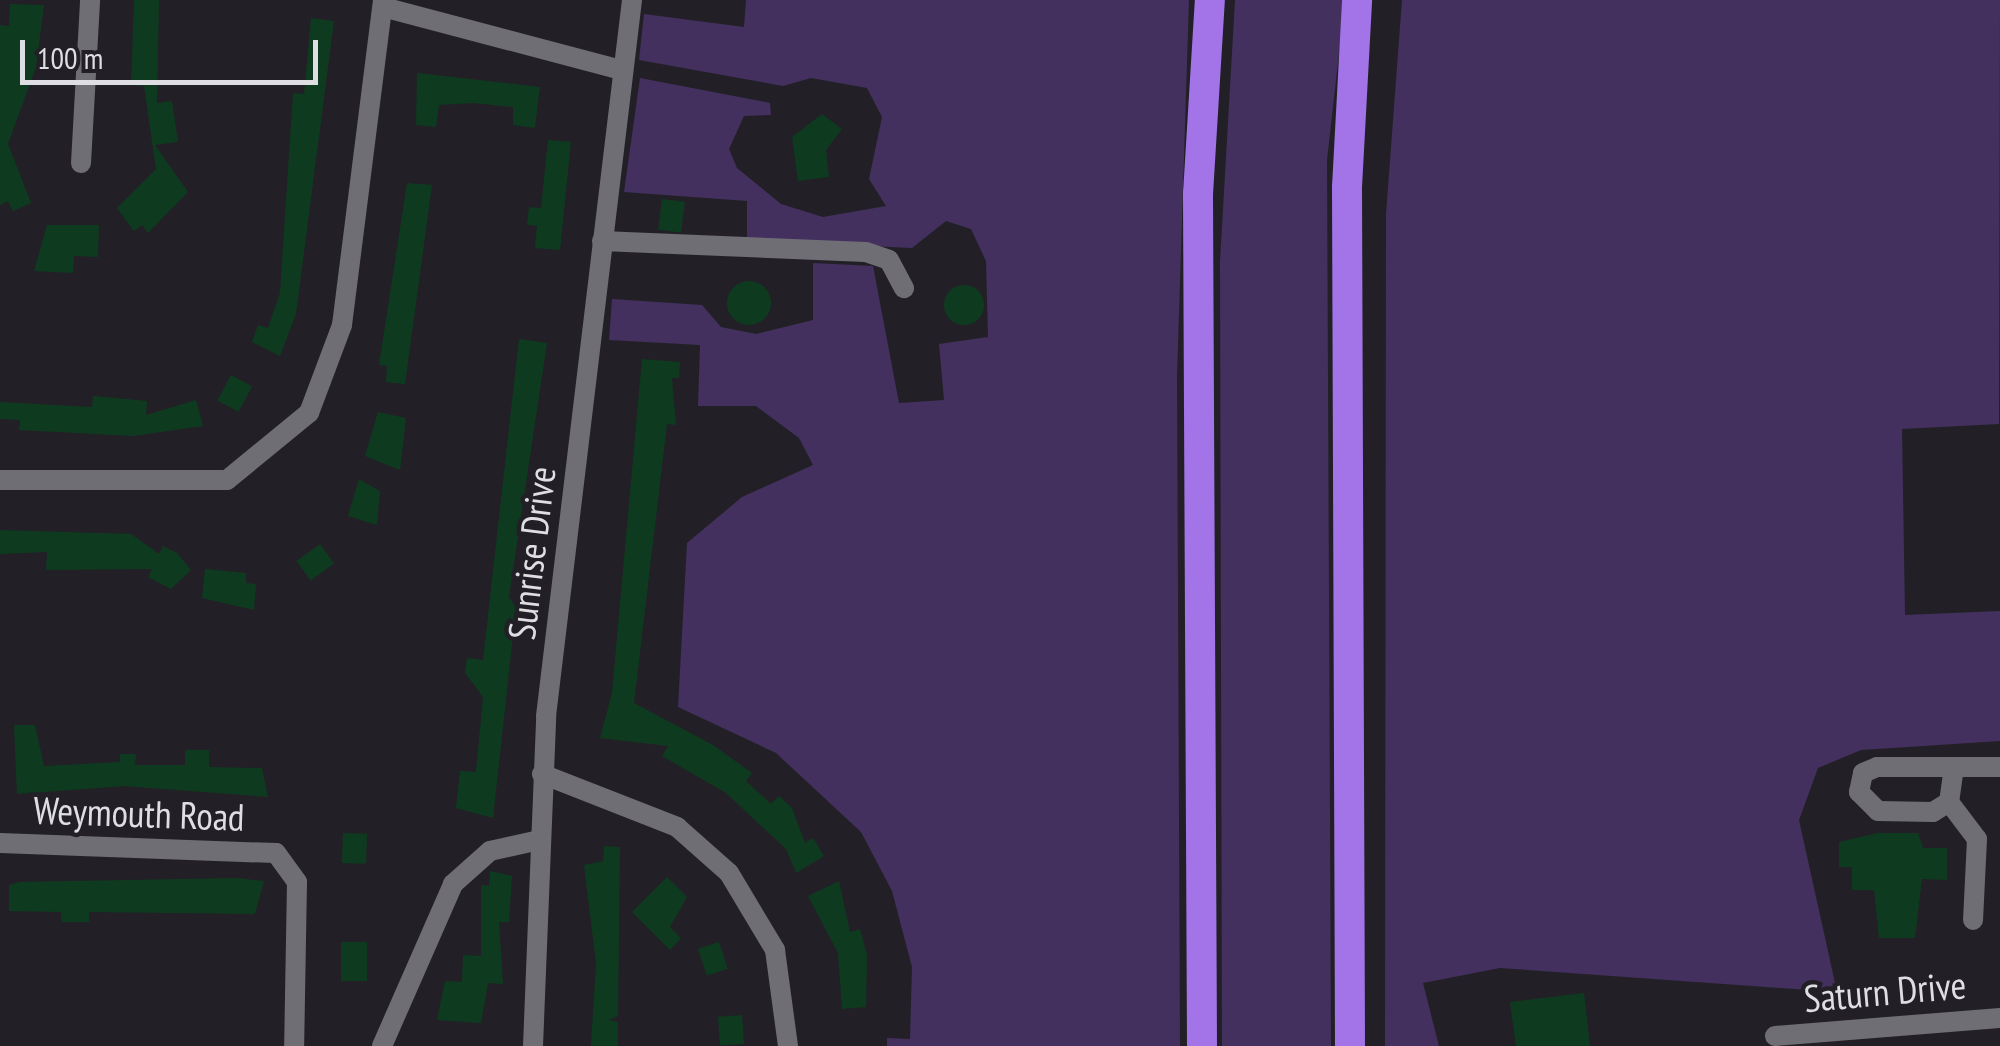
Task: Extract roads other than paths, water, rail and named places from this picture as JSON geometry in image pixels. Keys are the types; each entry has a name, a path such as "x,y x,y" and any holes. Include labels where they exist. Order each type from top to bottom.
{"highway":[{"path":"1202,1046 1198,194 1210,0"},
{"path":"1350,1046 1347,206 1358,0"}],"street":[{"path":"81,163 90,0"},
{"name":"Sunrise Drive","path":"533,1046 535,841 632,0"},
{"path":"0,480 106,486 227,480 278,446 317,400 342,325 383,4 622,70"},
{"path":"602,241 866,252 889,260 904,288"},
{"path":"1949,802 1933,812 1878,811 1862,802 1860,783 1876,767 2000,768"},
{"path":"1954,768 1949,802 1976,839 1973,920"},
{"path":"542,774 677,827 720,864 774,950 788,1046"},
{"path":"382,1046 453,884 490,851 535,841"},
{"name":"Weymouth Road","path":"0,843 276,853 297,882 294,1046"},
{"name":"Saturn Drive","path":"1775,1036 2000,1018"}]}
